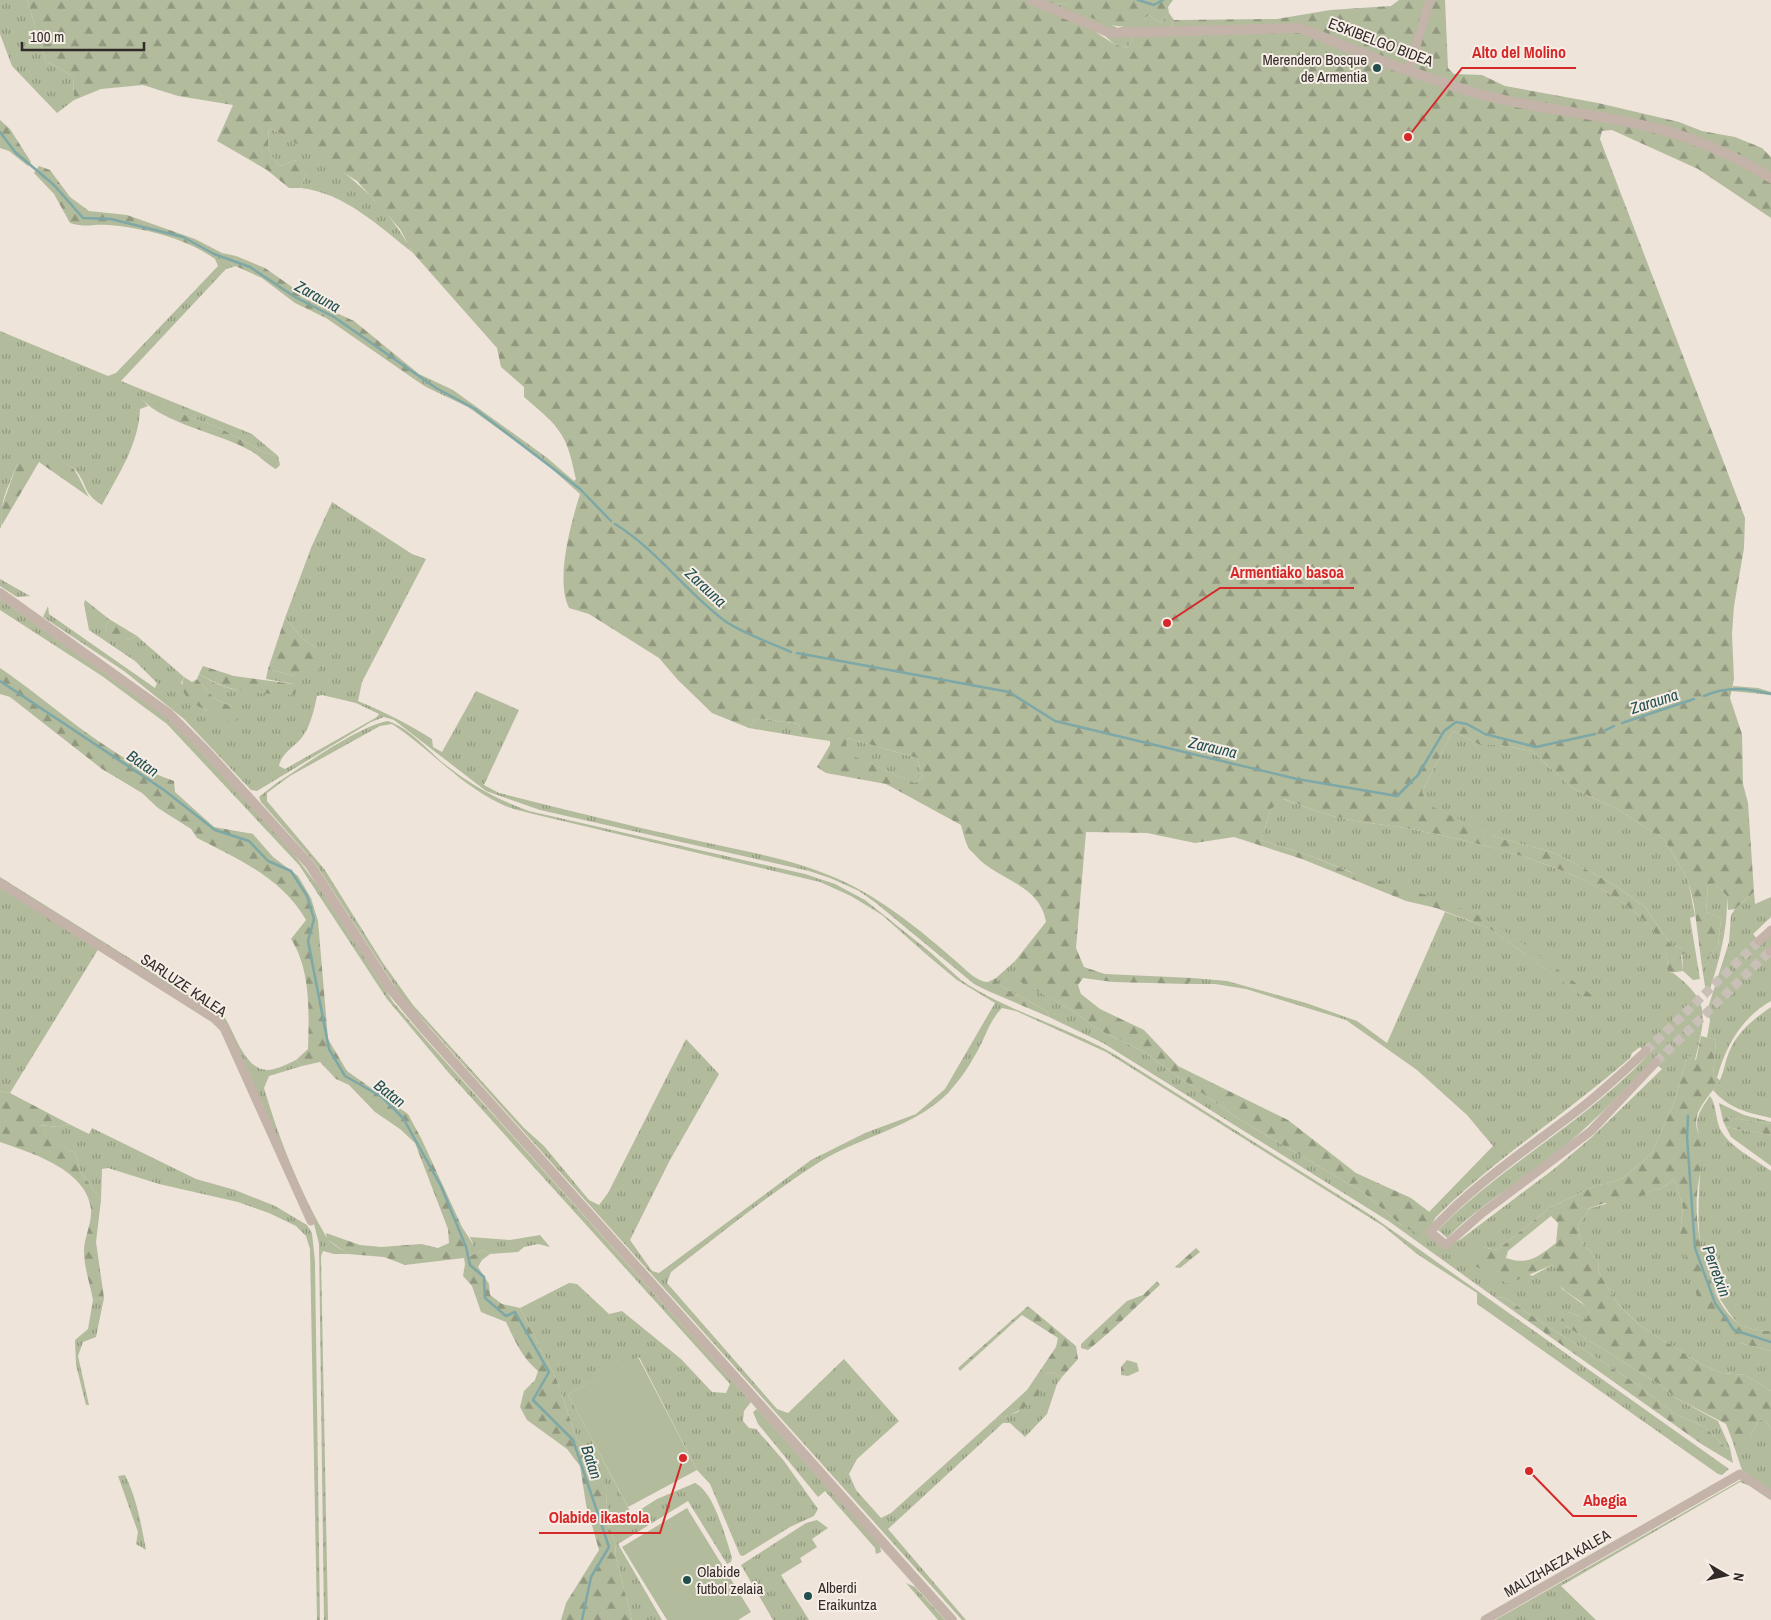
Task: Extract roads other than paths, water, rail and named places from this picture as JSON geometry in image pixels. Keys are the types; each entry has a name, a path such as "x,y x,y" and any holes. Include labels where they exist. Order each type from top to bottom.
{"street":[{"name":"ESKIBELGO BIDEA","path":"1032,0 1110,33 1298,28 1317,33 1349,48 1476,93 1566,112 1629,122 1675,134 1726,152 1771,178"},
{"path":"1409,70 1430,0"},
{"path":"0,593 161,707 208,753 310,865 389,987 425,1030 952,1620"},
{"name":"SARLUZE KALEA","path":"0,883 215,1019 224,1028 311,1221"},
{"path":"1759,941 1771,930"},
{"path":"1646,1051 1605,1089 1483,1182 1430,1232 1446,1245 1481,1214 1591,1131 1656,1062"},
{"name":"MALIZHAEZA KALEA","path":"1485,1620 1740,1474 1771,1495"}],"waterway":[{"path":"1138,0 1154,5 1163,0"},
{"name":"Zarauna","path":"0,132 15,152 54,185 83,218 111,219 183,237 214,254 250,267 295,297 334,317 436,388 475,409 580,489 611,521"},
{"name":"Zarauna","path":"615,524 658,558 697,597 725,621 748,634 791,652"},
{"name":"Zarauna","path":"797,653 1009,692 1055,721 1297,779 1397,796 1418,775 1444,731 1456,722 1467,724 1485,734 1536,747 1595,734"},
{"name":"Batan","path":"0,681 164,790 215,830 249,841 268,861 291,871 307,896 314,919 308,941 329,1049 345,1076 382,1097 403,1118 441,1186 466,1247 470,1265 484,1277 485,1298 506,1316 515,1312 549,1372 533,1400 573,1440 609,1547 591,1577 582,1620"},
{"name":"Zarauna","path":"1704,696 1729,689 1753,690 1771,694"},
{"name":"Zarauna","path":"1622,723 1694,699"},
{"name":"Zarauna","path":"1604,731 1614,726"},
{"name":"Perretxin","path":"1688,1116 1687,1137 1695,1248 1715,1303 1734,1330 1771,1342"}],"tunnel":[{"path":"1646,1051 1759,941"},
{"path":"1656,1062 1770,951"}],"place":[{"name":"Merendero Bosque de Armentia","path":"1377,68"},
{"name":"Alto del Molino","path":"1408,137"},
{"name":"Armentiako basoa","path":"1167,623"},
{"name":"Olabide ikastola","path":"683,1458"},
{"name":"Abegia","path":"1529,1471"},
{"name":"Olabide futbol zelaia","path":"687,1580"},
{"name":"Alberdi Eraikuntza","path":"808,1596"}]}
